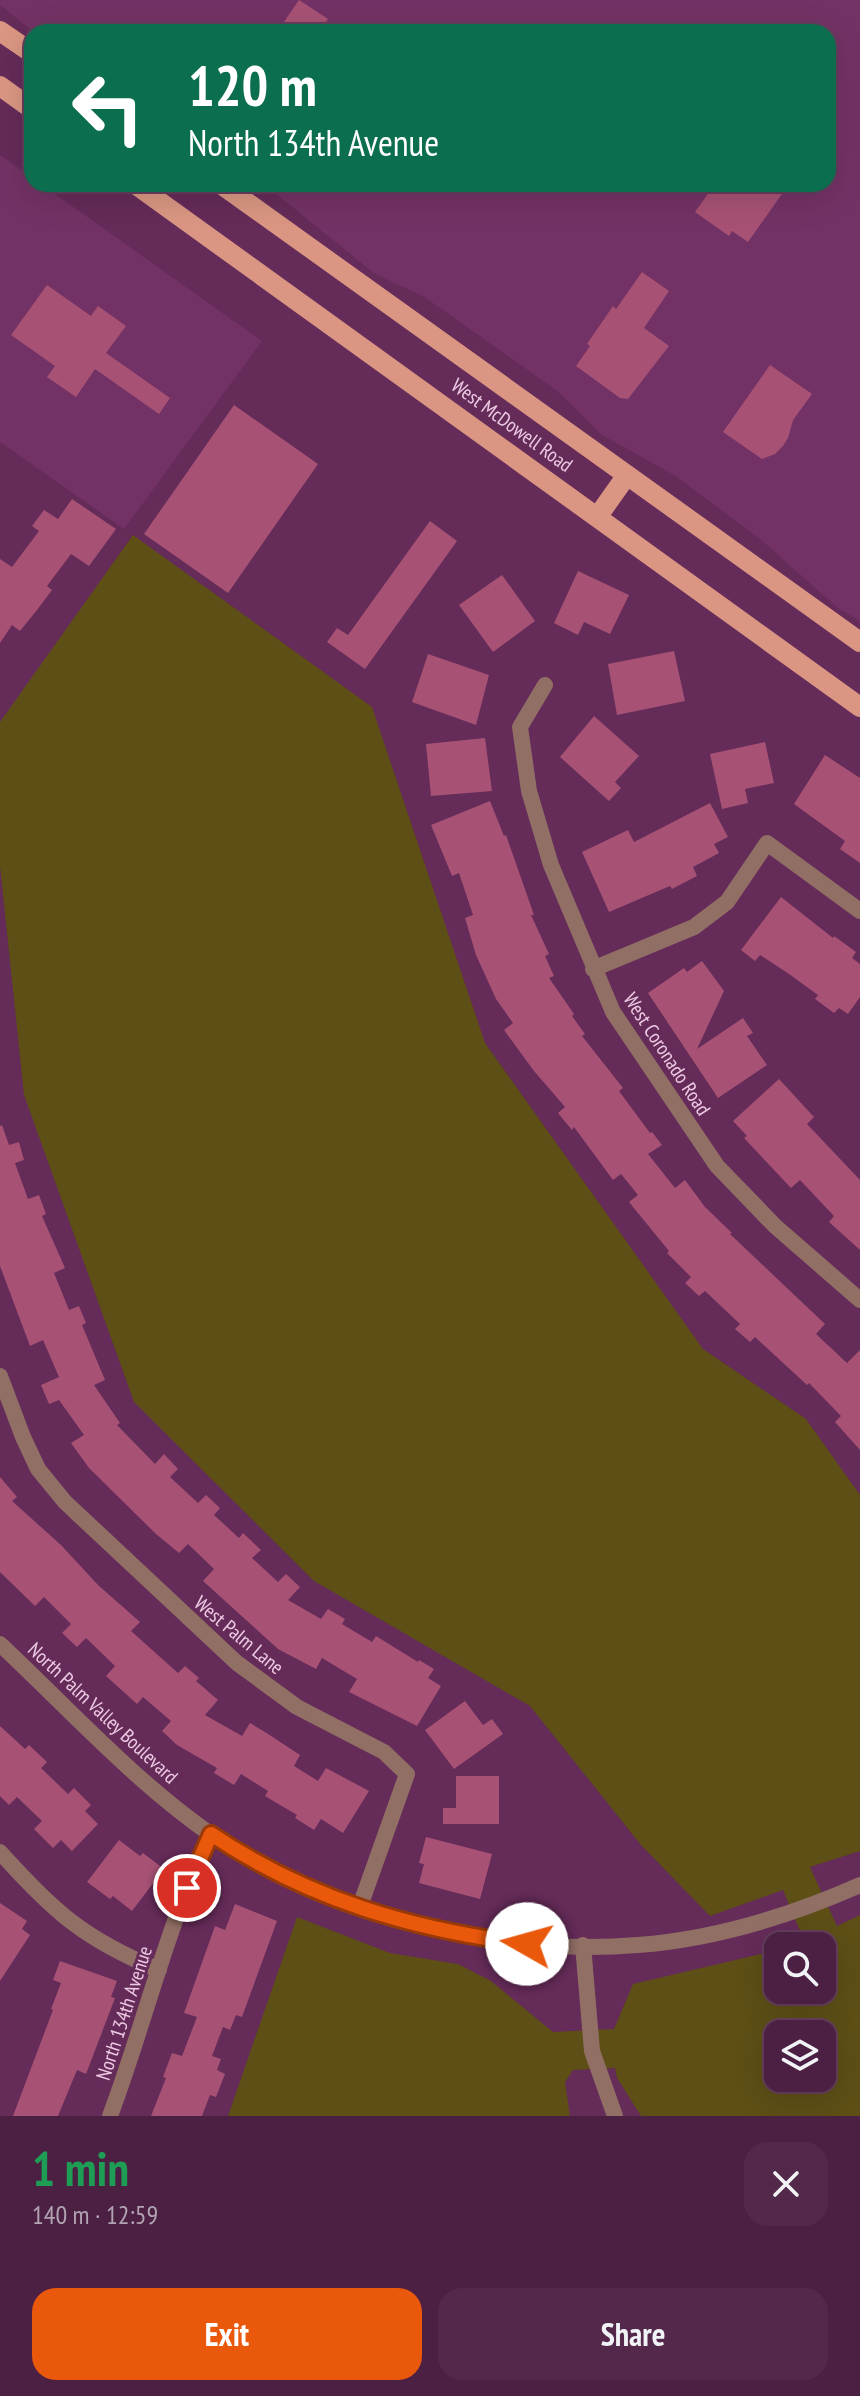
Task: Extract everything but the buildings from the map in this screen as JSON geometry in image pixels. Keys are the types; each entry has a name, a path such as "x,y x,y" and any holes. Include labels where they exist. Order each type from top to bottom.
{"main road":[{"path":"0,31 24,48"},
{"path":"0,86 24,103"},
{"name":"West McDowell Road","path":"146,192 860,707"},
{"name":"West McDowell Road","path":"232,192 860,642"},
{"path":"598,516 627,475"}],"street":[{"name":"West Coronado Road","path":"545,685 520,727 529,791 551,865 613,1012 717,1166 775,1226 860,1300"},
{"path":"593,969 694,927 727,902 767,843 860,911"},
{"name":"West Palm Lane","path":"0,1376 38,1469 65,1502 237,1663 297,1707 384,1752 407,1774 359,1909"},
{"name":"North Palm Valley Boulevard","path":"0,1644 138,1778 211,1834 243,1856 359,1909 473,1938 527,1944 637,1945 705,1935 790,1913 860,1885"},
{"name":"North 134th Avenue","path":"110,2116 179,1909 211,1834"},
{"path":"0,1852 45,1902 82,1932 116,1952 159,1970"},
{"path":"583,1945 592,2051 615,2116"}],"shaded area":[{"path":"0,0 860,0 860,621 839,609 760,539 674,475 602,435 556,390 423,296 375,274 274,192 836,192 836,24 24,24 0,5"},
{"path":"0,155 24,172 24,192 52,192 262,341 124,529 0,442"},
{"path":"133,535 372,707 485,1043 703,1349 806,1419 860,1495 860,1851 810,1867 837,1926 860,1915 860,2116 641,2116 617,2078 615,2068 573,2070 565,2082 570,2116 228,2116 297,1917 390,1953 458,1964 491,1981 553,2032 614,2029 633,1984 764,1953 764,2004 836,2004 836,1932 800,1932 783,1890 710,1916 641,1845 530,1706 314,1581 134,1402 24,1095 0,866 0,722"}],"route":[{"path":"187,1888 211,1834 243,1856 359,1909 473,1938 527,1944"}]}
